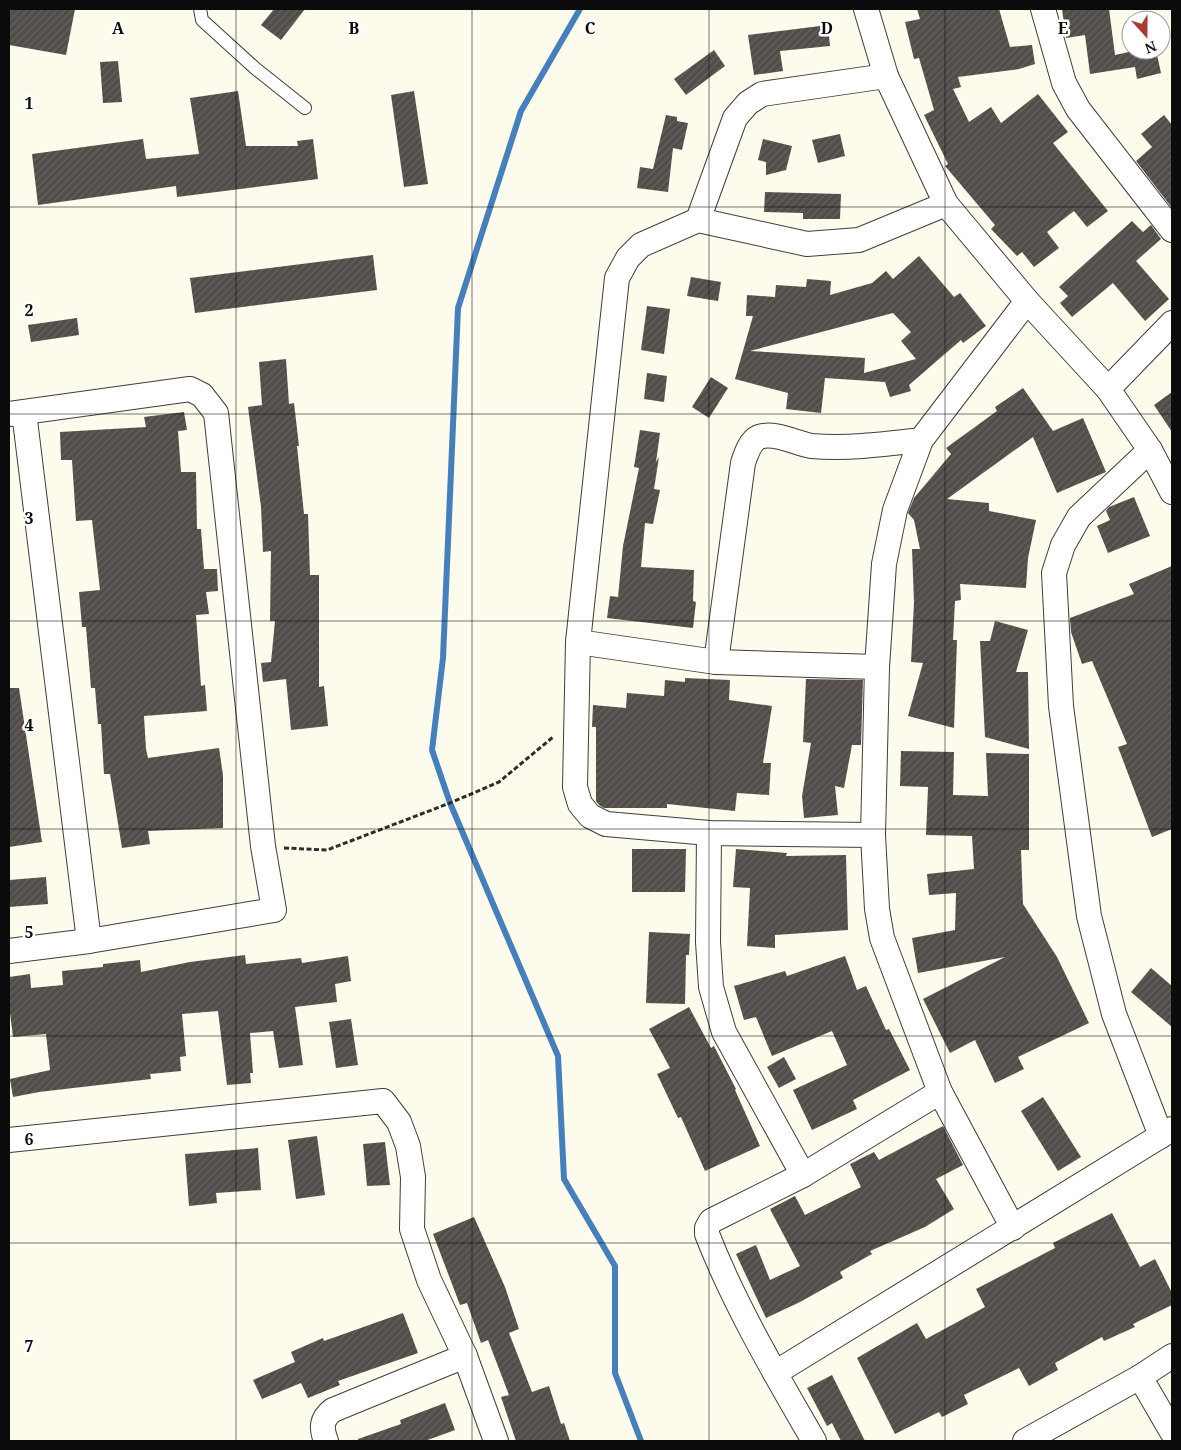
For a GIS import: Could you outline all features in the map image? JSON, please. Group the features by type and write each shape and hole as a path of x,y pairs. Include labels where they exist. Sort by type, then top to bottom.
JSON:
{"street":[{"path":"866,9 886,76 946,204 1027,301 1108,389 1150,450 1172,492"},
{"path":"1043,9 1064,83 1078,109 1172,230"},
{"path":"698,220 735,118 748,102 762,94 886,76"},
{"path":"873,835 709,834 606,824 590,816 580,804 575,787 578,642 617,278 628,258 641,245 698,220 807,244 859,240 946,204"},
{"path":"1012,1228 940,1092 882,938 877,909 873,835 877,667 884,564 895,510 921,440 1027,301"},
{"path":"1108,389 1172,324"},
{"path":"9,951 88,941 274,910 263,846 218,423 214,408 202,395 190,389 16,413 88,941"},
{"path":"716,662 743,463 753,442 768,435 812,446 872,445 921,440"},
{"path":"775,1373 1166,1132 1114,1014 1089,916 1061,706 1054,573 1063,545 1079,517 1150,450"},
{"path":"578,642 716,662 877,667"},
{"path":"709,834 708,942 711,987 724,1032 803,1175"},
{"path":"814,1441 775,1373 725,1274 707,1234 707,1228 712,1221 803,1175 940,1092"},
{"path":"9,1140 383,1101 399,1122 408,1146 413,1176 412,1229 420,1254 429,1280 465,1356 496,1441"},
{"path":"326,1441 322,1432 323,1423 327,1414 333,1410 465,1356"},
{"path":"1025,1441 1140,1377 1172,1356"},
{"path":"1140,1377 1172,1432"}],"lane":[{"path":"200,9 202,20 256,70 305,108"}],"path":[{"path":"263,846 327,850 450,803 499,782 577,717"}],"building":[{"path":"9,9 75,9 66,55 9,45"},
{"path":"274,9 305,9 281,40 261,25"},
{"path":"917,9 999,9 1010,47 1032,45 1035,64 1019,69 958,77 961,87 953,89 969,122 991,107 1001,123 1038,94 1068,132 1053,143 1108,211 1087,227 1074,211 1047,232 1059,248 1034,267 1022,252 1017,256 991,229 995,225 945,166 948,164 924,115 934,110 919,58 914,59 905,22 920,19"},
{"path":"1062,9 1109,9 1115,55 1121,54 1121,60 1158,60 1161,73 1137,79 1135,67 1090,74 1085,35 1066,38"},
{"path":"828,25 830,46 780,51 783,71 754,75 748,35"},
{"path":"714,50 725,66 686,95 674,79"},
{"path":"118,61 122,102 103,103 100,62"},
{"path":"238,91 246,146 298,146 297,141 313,139 318,179 177,197 176,186 38,205 32,154 143,139 146,159 199,154 190,98"},
{"path":"414,91 428,184 404,187 391,95"},
{"path":"666,115 677,117 677,121 688,123 682,150 673,148 668,192 637,188 640,167 653,169"},
{"path":"1164,115 1172,125 1172,208 1136,161 1152,147 1141,134"},
{"path":"840,134 845,156 818,163 812,140"},
{"path":"763,139 792,146 786,170 766,175 766,162 758,160"},
{"path":"765,192 841,194 840,219 803,219 803,213 764,212"},
{"path":"1132,221 1143,232 1151,225 1161,239 1136,261 1169,299 1145,321 1113,283 1072,317 1060,303 1068,296 1059,287"},
{"path":"373,255 377,290 195,313 190,278"},
{"path":"919,256 954,297 960,293 986,326 963,343 961,340 909,385 911,391 890,397 885,382 825,378 821,413 786,409 788,393 735,379 753,316 746,316 747,295 775,297 776,285 806,287 807,279 831,281 830,295 872,283 886,271 893,279","holes":["893,313 911,332 901,341 916,359 864,373 865,358 750,351"]},
{"path":"691,277 721,282 718,301 687,296"},
{"path":"647,306 670,309 664,354 641,350"},
{"path":"77,318 79,335 31,342 28,325"},
{"path":"286,359 289,404 294,403 299,446 297,446 304,514 308,514 310,575 319,575 319,687 324,686 328,726 291,730 286,679 263,682 261,663 271,662 275,621 270,621 271,551 263,552 261,507 248,407 262,405 259,362"},
{"path":"647,373 667,376 664,402 644,399"},
{"path":"711,377 728,388 709,418 692,407"},
{"path":"1023,388 1053,431 1083,418 1106,472 1057,493 1033,437 947,499 989,503 989,511 1036,520 1028,558 1026,588 960,584 961,600 955,601 953,640 957,640 954,728 908,716 923,663 911,662 914,602 912,549 920,549 914,520 908,513 914,498 951,454 946,448 997,411 995,407"},
{"path":"1172,392 1172,432 1154,405"},
{"path":"184,412 187,430 178,431 181,472 196,472 197,529 201,529 204,569 217,569 218,591 206,592 209,614 196,615 201,686 205,685 207,711 144,716 146,749 148,758 219,748 223,775 223,828 148,831 150,844 122,848 110,774 104,774 101,724 98,724 95,688 91,688 86,627 82,627 79,592 100,590 92,520 76,521 72,460 61,460 60,432 146,427 144,417"},
{"path":"640,430 660,433 656,462 659,457 654,489 660,490 653,524 645,523 641,567 694,570 693,601 696,602 693,628 607,618 610,596 618,597 623,546 639,468 634,467"},
{"path":"1134,497 1150,536 1108,553 1097,526 1110,520 1106,511 1109,507"},
{"path":"1172,566 1172,829 1152,837 1118,747 1127,744 1092,661 1082,664 1071,632 1070,618 1134,594 1129,584"},
{"path":"995,621 1028,630 1016,672 1028,672 1029,749 985,737 980,641 990,641"},
{"path":"685,678 730,680 729,700 772,706 763,763 771,763 769,795 737,793 735,811 667,804 667,808 604,808 599,805 596,801 596,727 592,727 593,705 626,708 627,693 664,696 665,680 685,682"},
{"path":"806,679 863,680 861,745 852,745 844,788 835,786 838,815 804,818 802,796 811,743 803,742"},
{"path":"9,688 19,688 42,842 9,847"},
{"path":"901,751 954,752 953,795 988,796 986,753 1029,754 1029,850 1021,850 1023,904 1057,957 1089,1023 1018,1057 1024,1069 995,1083 975,1040 950,1053 923,999 1005,957 918,973 912,938 955,930 956,893 929,895 927,874 974,869 972,836 926,835 928,787 900,786"},
{"path":"632,849 686,849 685,892 632,892"},
{"path":"736,849 787,853 786,856 846,855 848,930 775,935 775,948 747,946 750,888 733,887"},
{"path":"46,877 48,904 9,907 9,880"},
{"path":"649,932 690,934 689,955 686,955 685,1004 646,1003"},
{"path":"245,955 246,964 301,958 302,963 348,956 351,981 335,984 337,1002 295,1007 303,1065 279,1068 273,1031 250,1033 253,1073 250,1073 251,1083 227,1085 218,1011 182,1014 186,1056 180,1057 181,1071 150,1074 151,1079 39,1092 13,1097 10,1079 50,1070 46,1034 13,1037 9,1005 9,977 30,974 31,988 63,985 62,971 103,967 103,964 140,960 141,972 190,962"},
{"path":"845,956 857,990 866,986 886,1030 889,1029 910,1070 853,1100 857,1109 812,1130 793,1090 847,1065 832,1031 772,1056 756,1017 744,1020 734,986 785,971 787,976"},
{"path":"1151,968 1172,986 1172,1027 1131,992"},
{"path":"689,1007 711,1048 714,1046 736,1089 760,1146 705,1171 681,1117 678,1118 657,1074 670,1068 649,1029"},
{"path":"351,1019 358,1065 336,1068 329,1022"},
{"path":"784,1057 796,1079 779,1088 767,1067"},
{"path":"1043,1097 1081,1157 1058,1171 1021,1111"},
{"path":"943,1126 963,1165 936,1179 954,1209 925,1227 870,1251 872,1254 840,1272 843,1278 766,1318 736,1254 756,1245 770,1280 800,1266 770,1209 795,1196 805,1215 861,1187 850,1164 874,1152 879,1160"},
{"path":"317,1136 325,1195 296,1199 288,1140"},
{"path":"385,1142 390,1185 367,1186 363,1144"},
{"path":"258,1148 261,1190 216,1193 217,1203 189,1206 185,1154"},
{"path":"1112,1213 1140,1267 1155,1259 1172,1293 1172,1305 1133,1324 1135,1327 1104,1341 1102,1337 1055,1363 1058,1370 1029,1386 1019,1368 964,1395 968,1404 942,1417 939,1412 895,1434 857,1358 917,1323 926,1339 985,1307 976,1289 1055,1248 1053,1243"},
{"path":"474,1217 505,1287 519,1329 509,1333 532,1392 549,1386 561,1424 564,1423 570,1441 516,1441 501,1397 509,1395 488,1340 481,1343 467,1303 460,1305 433,1234"},
{"path":"403,1313 418,1353 338,1381 340,1385 308,1398 301,1383 262,1399 253,1380 295,1362 291,1352 323,1338 324,1341"},
{"path":"832,1375 865,1441 841,1441 832,1423 827,1426 807,1388"},
{"path":"445,1403 455,1430 425,1441 358,1441 358,1439 401,1424 400,1420"}],"waterway":[{"path":"580,9 521,111 458,308 443,658 432,750 450,803 558,1056 564,1179 615,1266 615,1373 641,1441"}]}
